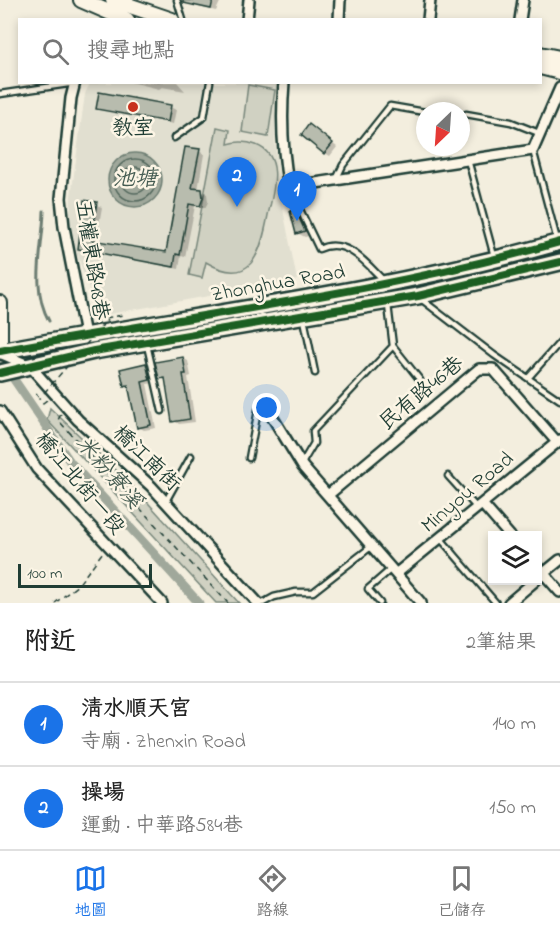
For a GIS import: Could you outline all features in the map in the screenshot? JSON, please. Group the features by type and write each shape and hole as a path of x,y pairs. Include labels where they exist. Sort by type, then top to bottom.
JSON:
{"main road":[{"name":"Zhonghua Road","path":"0,347 392,285 559,243"},
{"name":"Zhonghua Road","path":"0,373 94,351 387,301 560,262"}],"street":[{"path":"81,0 162,18"},
{"path":"247,18 249,0"},
{"path":"339,18 340,0"},
{"path":"428,18 430,0"},
{"path":"520,18 523,0"},
{"path":"110,8 124,18"},
{"path":"542,54 560,58"},
{"path":"542,68 560,72"},
{"name":"五權東路48巷","path":"75,84 61,198 64,227 85,335"},
{"path":"284,84 281,120 283,153 290,187 533,150 560,88"},
{"path":"0,303 0,347"},
{"name":"橋江南街","path":"0,347 30,366 66,406 166,502 258,603"},
{"name":"民有路46巷","path":"328,495 478,369 487,367 493,369 559,441"},
{"path":"265,405 301,465 421,603"},
{"name":"橋江北街一段","path":"0,411 37,469 162,603"},
{"name":"Minyou Road","path":"395,571 441,539 559,441"},
{"path":"480,507 505,531"},
{"path":"542,572 560,560"},
{"path":"542,578 560,592"},
{"path":"509,603 528,585"}],"lane":[{"path":"177,0 182,18"},
{"path":"0,94 68,84"},
{"path":"174,138 204,117 210,84"},
{"path":"336,180 343,165 390,106 416,110"},
{"path":"470,115 511,122 539,133"},
{"path":"533,150 559,243"},
{"path":"468,160 495,260"},
{"path":"290,187 319,249 337,246 364,258 392,285 387,301 393,346 420,380"},
{"name":"民有路46巷","path":"413,294 494,355 530,377 560,400"},
{"path":"303,316 315,373"},
{"path":"147,342 162,411"},
{"path":"530,377 560,342"},
{"path":"301,465 314,443 313,431 393,346"},
{"path":"249,458 258,410 265,405"},
{"path":"166,502 191,456"},
{"path":"448,476 480,507"},
{"path":"441,539 496,603"},
{"path":"263,603 285,594 314,592 372,546"},
{"path":"380,603 368,589 395,571"}],"path":[{"path":"90,311 93,320 123,315"},
{"path":"36,394 43,403 48,400 45,393 108,319"},
{"path":"66,406 58,420 228,603"},
{"path":"55,603 78,585 90,566 108,547"}],"shaded area":[{"path":"90,84 278,84 275,142 281,199 297,280 98,316 76,251 70,219 85,94"},
{"path":"248,85 275,90 268,137 242,132"},
{"path":"217,127 230,130 228,144 245,142 265,150 271,157 275,176 262,242 251,263 244,269 234,271 221,269 206,262 202,278 189,275"},
{"path":"50,408 130,483 239,603 216,603 47,420"}],"water":[{"name":"池塘","path":"135,153 145,155 154,161 160,170 162,180 160,190 154,199 145,205 135,207 125,205 116,199 110,190 108,180 110,170 116,161 125,155"}],"building":[{"path":"183,0 213,0 211,9 183,3"},
{"name":"教室","path":"99,92 171,105 168,122 96,109"},
{"path":"309,124 333,143 324,154 301,135"},
{"path":"185,147 200,149 192,188 202,189 203,198 200,206 189,204 180,255 176,254 174,267 78,249 84,200 97,202 91,240 166,252"},
{"path":"295,209 305,231 296,234 290,211"},
{"path":"183,357 186,374 183,374 190,419 172,422 165,378 159,379 155,362"},
{"path":"146,363 150,380 142,382 151,425 137,428 128,385 124,386 120,369"}],"waterway":[{"path":"44,211 39,281 43,308 49,321"},
{"name":"米粉寮溪","path":"0,359 71,463 199,603"}],"cycle path":[{"path":"0,351 351,290 491,260 560,242"},
{"path":"0,373 94,351 418,296 560,262"}],"place":[{"name":"教室","path":"133,107"},
{"name":"操場","path":"237,207"},
{"name":"清水順天宮","path":"297,221"}]}
